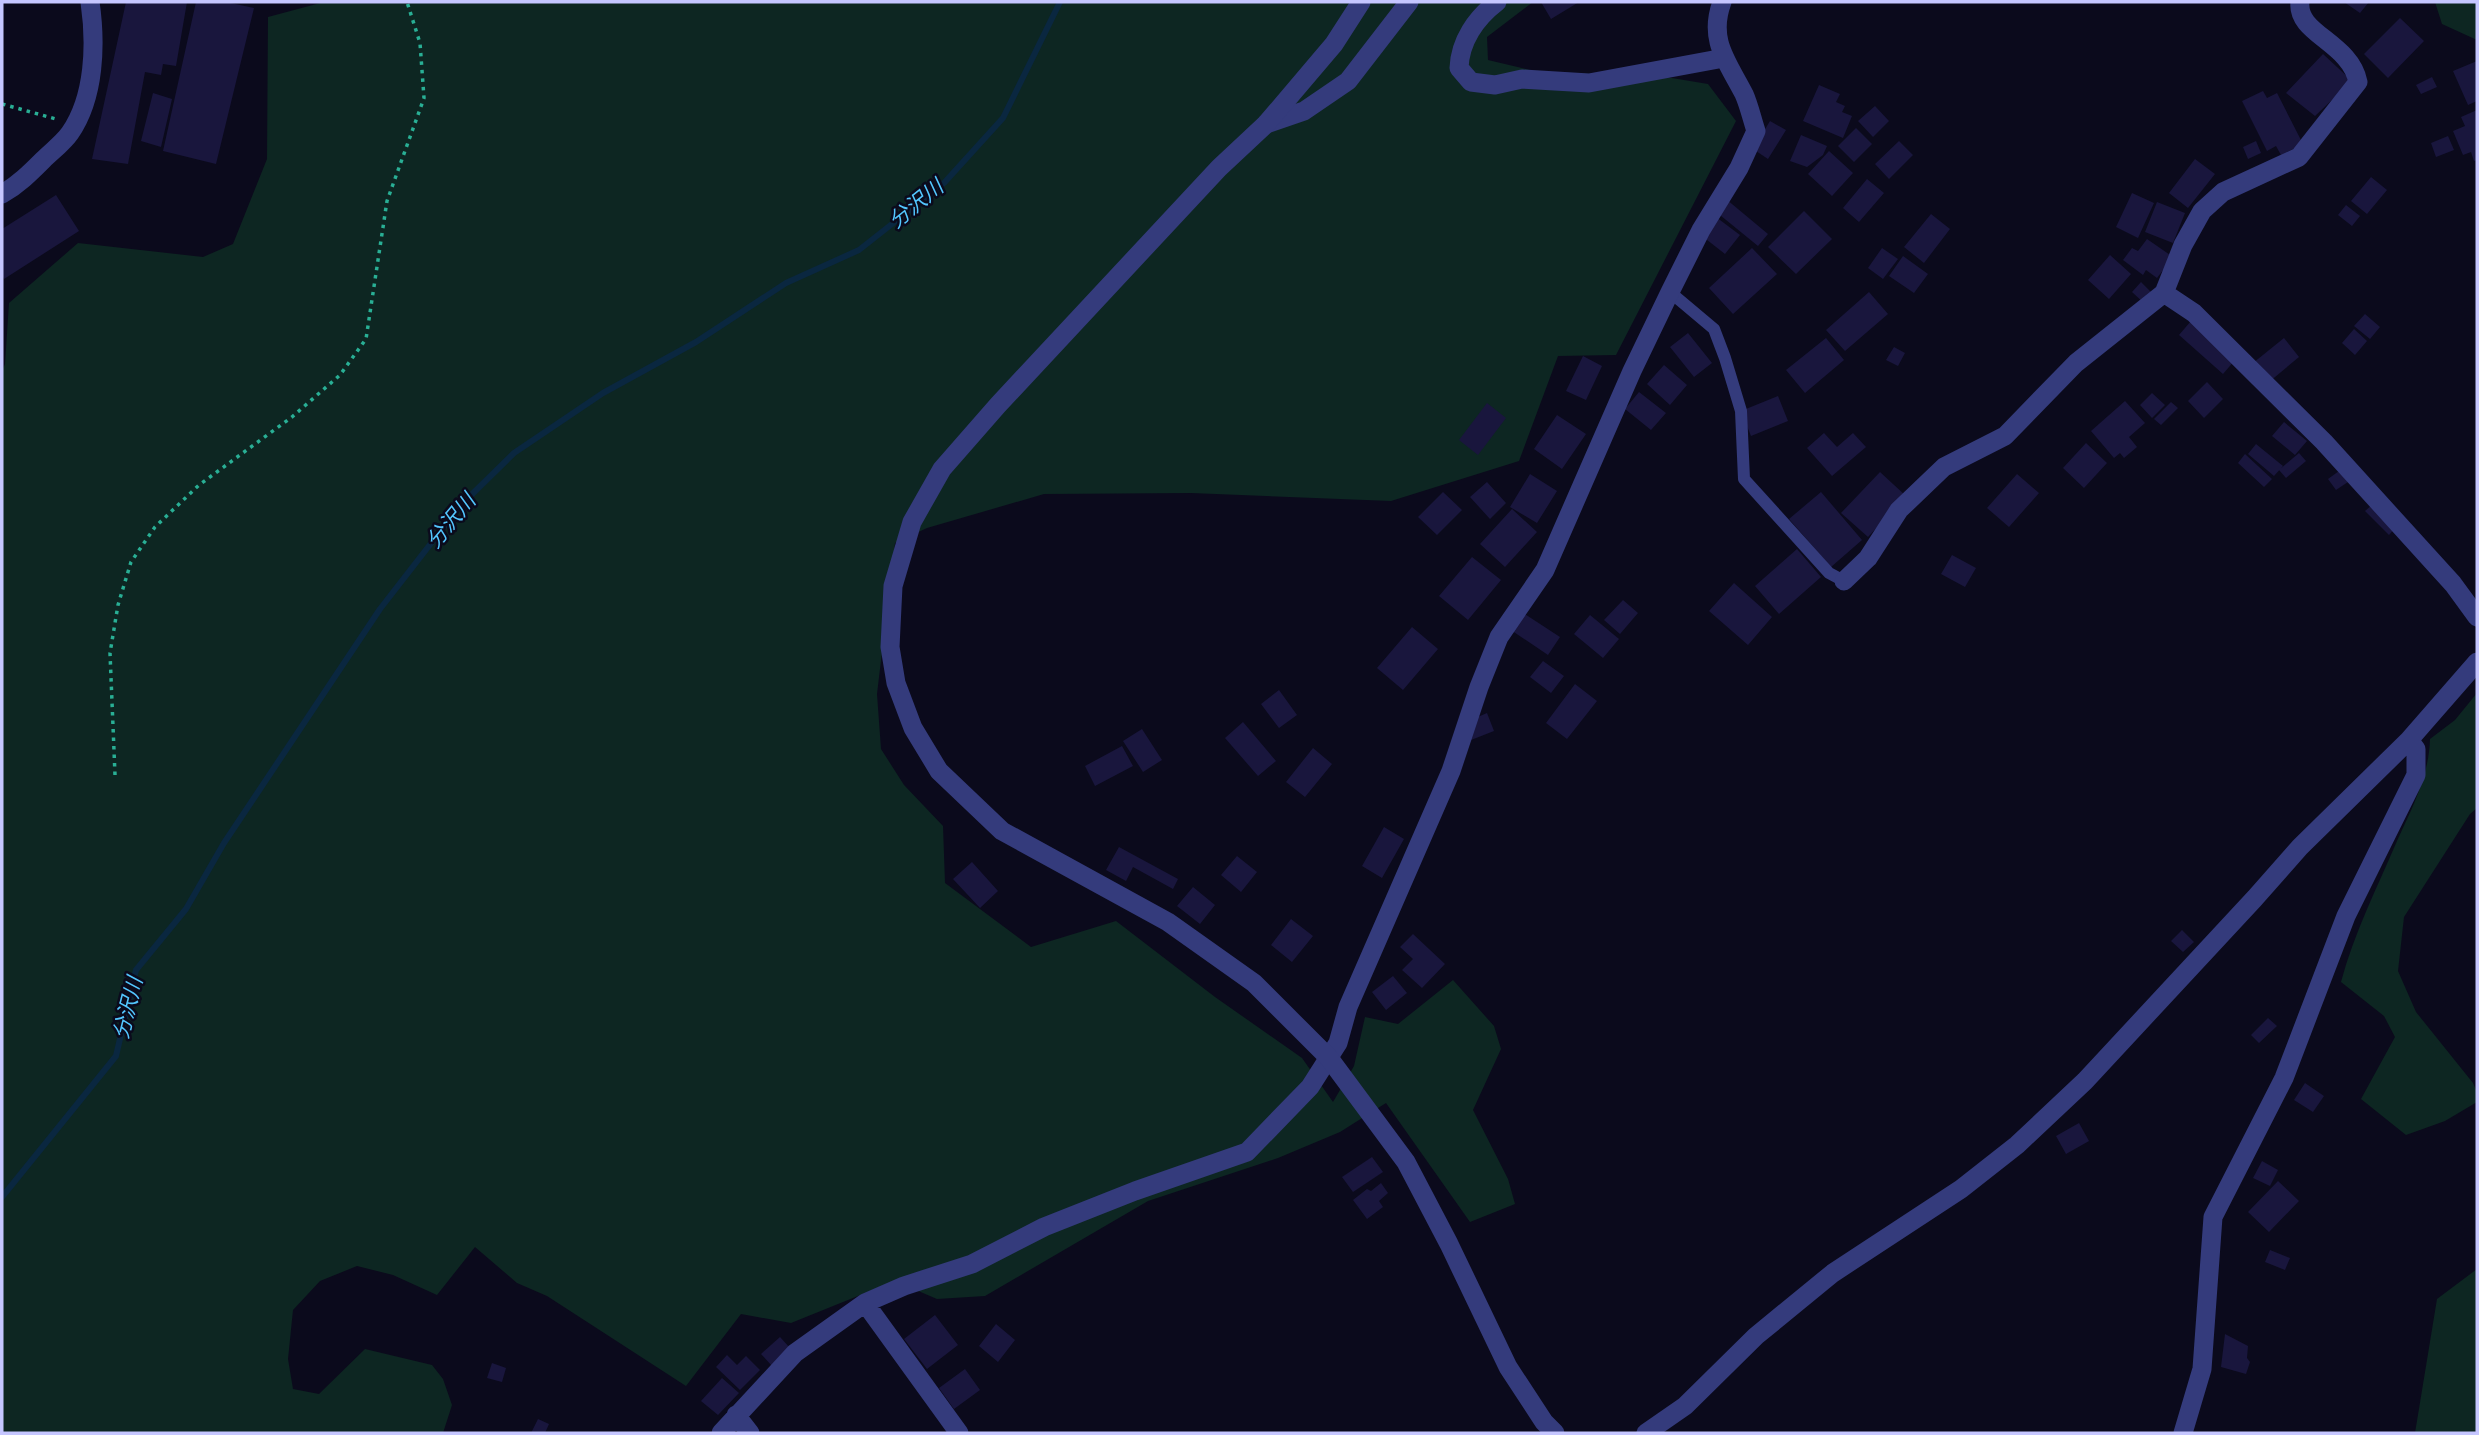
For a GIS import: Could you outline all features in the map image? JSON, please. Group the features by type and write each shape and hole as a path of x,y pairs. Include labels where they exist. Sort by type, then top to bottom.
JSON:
{"street":[{"path":"2,194 16,186 75,125 89,84 93,25 90,2"},
{"path":"1361,2 1334,44 1266,124 1210,177 1007,395 942,469 912,522 893,586 890,647 897,683 914,728 939,771 1002,831 1167,922 1254,983 1329,1058 1406,1162 1508,1367 1544,1422 1555,1433"},
{"path":"1266,124 1304,111 1348,81 1409,2"},
{"path":"1497,2 1467,35 1459,53 1458,68 1471,82 1495,85 1522,79 1589,83 1724,58"},
{"path":"721,1433 795,1353 865,1303 904,1286 972,1264 1044,1227 1135,1191 1247,1152 1310,1087 1338,1043 1348,1007 1451,771 1499,636 1545,570 1632,371 1701,230 1739,168 1756,131 1745,96 1724,58 1717,38 1722,2"},
{"path":"1844,581 1868,558 1899,510 1944,467 2005,436 2076,363 2164,293 2183,245 2202,211 2223,192 2299,157 2358,82 2355,69 2335,45 2306,24 2298,11 2300,2"},
{"path":"2164,293 2193,313 2325,442 2454,584 2477,617"},
{"path":"1646,1433 1685,1406 1756,1336 1833,1273 1961,1189 2017,1145 2085,1081 2300,847 2409,740 2477,662"},
{"path":"2183,1433 2202,1369 2213,1217 2284,1077 2346,916 2416,775 2416,750 2409,740"},
{"path":"865,1303 959,1433"},
{"path":"736,1415 750,1433"}],"lane":[{"path":"1670,292 1714,329 1741,411 1744,480 1829,573 1844,581"}],"path":[{"path":"115,775 110,653 118,605 131,562 155,527 200,485 292,417 340,375 366,338 387,201 424,98 420,43 407,2"},
{"path":"2,104 75,125"}],"green space":[{"path":"324,2 1533,2 1487,37 1488,60 1534,71 1672,78 1708,84 1736,121 1616,355 1558,356 1519,461 1391,501 1191,493 1044,494 927,528 895,543 877,694 881,749 904,785 943,826 945,883 1031,947 1116,921 1215,997 1302,1058 1333,1102 1354,1066 1365,1017 1398,1024 1453,980 1494,1026 1501,1049 1473,1110 1508,1179 1515,1204 1470,1222 1386,1103 1340,1132 1278,1158 1148,1201 985,1296 937,1299 895,1281 791,1323 741,1314 686,1386 547,1296 517,1283 475,1247 437,1295 393,1275 357,1266 320,1281 293,1310 288,1359 293,1389 319,1394 365,1349 432,1365 443,1379 452,1405 443,1433 2,1433 2,371 5,364 9,303 78,243 203,257 233,244 267,159 268,17"},
{"path":"2435,2 2477,2 2477,40 2442,24"},
{"path":"2477,693 2477,808 2470,814 2404,917 2398,971 2416,1012 2473,1083 2477,1102 2445,1121 2406,1135 2361,1099 2395,1037 2384,1016 2341,982 2359,928 2419,792 2427,766 2430,739 2455,720"},
{"path":"2477,1269 2477,1433 2415,1433 2437,1299"}],"building":[{"path":"126,2 187,2 176,66 163,64 161,75 145,72 128,164 92,159"},
{"path":"196,2 226,2 254,8 216,164 163,151"},
{"path":"1541,2 1579,2 1551,19"},
{"path":"2344,2 2369,2 2360,13"},
{"path":"2400,18 2424,41 2388,78 2364,54"},
{"path":"2323,54 2352,81 2315,116 2286,93"},
{"path":"2477,61 2477,101 2468,105 2453,71"},
{"path":"2432,77 2437,87 2421,94 2416,85"},
{"path":"1819,85 1840,94 1836,102 1845,106 1842,112 1852,116 1843,138 1803,121"},
{"path":"2263,91 2267,98 2277,93 2303,144 2281,155 2276,146 2267,151 2242,101"},
{"path":"153,93 172,99 161,147 141,141"},
{"path":"1875,106 1889,121 1873,137 1858,121"},
{"path":"2477,110 2477,160 2474,161 2471,152 2463,155 2453,131 2465,126 2461,117"},
{"path":"1770,121 1786,130 1768,159 1753,149"},
{"path":"1856,128 1872,144 1854,162 1838,146"},
{"path":"1801,135 1827,146 1823,155 1807,167 1790,161"},
{"path":"2448,136 2454,150 2436,157 2431,143"},
{"path":"1899,141 1913,155 1889,179 1875,164"},
{"path":"2256,141 2261,153 2248,159 2243,147"},
{"path":"1829,151 1853,173 1832,196 1808,174"},
{"path":"2195,159 2215,174 2188,208 2169,193"},
{"path":"2371,177 2387,190 2367,214 2351,201"},
{"path":"1867,179 1884,193 1859,222 1843,208"},
{"path":"2132,193 2154,203 2138,238 2116,227"},
{"path":"56,195 79,231 4,279 2,229"},
{"path":"1726,199 1768,234 1758,246 1715,211"},
{"path":"2157,202 2185,213 2173,243 2145,232"},
{"path":"2346,205 2360,216 2352,226 2338,215"},
{"path":"1804,211 1832,239 1796,274 1768,247"},
{"path":"1931,214 1950,229 1924,263 1904,247"},
{"path":"1716,217 1740,235 1725,254 1702,236"},
{"path":"2147,239 2173,257 2157,278 2146,270 2143,275 2123,260 2132,248 2138,251"},
{"path":"1752,248 1777,274 1733,314 1709,288"},
{"path":"1882,248 1898,259 1883,279 1868,268"},
{"path":"2110,255 2131,274 2109,299 2088,280"},
{"path":"1903,256 1928,274 1914,293 1889,276"},
{"path":"2141,282 2155,296 2146,305 2132,292"},
{"path":"1869,292 1888,314 1845,351 1826,330"},
{"path":"2365,314 2380,327 2370,339 2354,326"},
{"path":"2191,321 2235,360 2223,374 2179,335"},
{"path":"2354,329 2367,341 2355,355 2342,343"},
{"path":"1688,333 1712,363 1694,377 1670,347"},
{"path":"1826,338 1844,360 1805,393 1786,370"},
{"path":"2284,338 2299,357 2269,382 2253,363"},
{"path":"1894,347 1905,353 1898,366 1886,360"},
{"path":"1583,356 1602,366 1586,400 1566,391"},
{"path":"1664,365 1687,385 1670,405 1647,384"},
{"path":"2207,382 2223,399 2204,418 2188,401"},
{"path":"1639,392 1666,413 1651,430 1625,409"},
{"path":"2152,393 2165,405 2152,418 2140,405"},
{"path":"1778,396 1788,421 1751,436 1741,411"},
{"path":"2125,401 2145,423 2129,437 2137,447 2124,458 2120,453 2114,458 2091,431"},
{"path":"2171,402 2178,408 2161,425 2154,419"},
{"path":"1487,403 1506,418 1478,455 1459,440"},
{"path":"1557,415 1586,434 1562,469 1534,449"},
{"path":"2284,422 2307,441 2295,455 2272,436"},
{"path":"1824,433 1837,447 1853,433 1866,447 1832,476 1807,448"},
{"path":"2086,443 2107,463 2084,488 2063,468"},
{"path":"2256,444 2283,466 2274,476 2248,454"},
{"path":"2299,453 2306,461 2286,478 2279,470"},
{"path":"2245,454 2272,479 2264,487 2238,463"},
{"path":"2339,471 2348,482 2336,490 2328,479"},
{"path":"1880,472 1906,496 1868,537 1841,513"},
{"path":"1530,474 1557,491 1537,523 1510,507"},
{"path":"2017,474 2039,493 2009,527 1987,508"},
{"path":"1487,482 1506,503 1490,519 1470,497"},
{"path":"1443,492 1462,510 1437,535 1418,517"},
{"path":"1821,492 1862,540 1831,567 1789,519"},
{"path":"2373,504 2396,527 2389,535 2365,511"},
{"path":"1512,509 1537,532 1505,567 1480,544"},
{"path":"1797,549 1821,577 1779,614 1755,586"},
{"path":"1952,555 1976,568 1965,587 1941,574"},
{"path":"1472,557 1501,580 1468,620 1439,596"},
{"path":"1734,583 1772,617 1748,645 1709,611"},
{"path":"1623,600 1638,613 1620,634 1604,620"},
{"path":"1514,607 1560,637 1548,655 1502,624"},
{"path":"1590,615 1619,639 1603,658 1574,634"},
{"path":"1412,627 1438,649 1403,690 1377,668"},
{"path":"1543,661 1564,676 1551,693 1530,677"},
{"path":"1575,684 1597,701 1567,739 1546,723"},
{"path":"1279,690 1297,715 1279,728 1261,704"},
{"path":"1487,713 1494,731 1471,740 1464,723"},
{"path":"1243,722 1276,761 1258,776 1225,738"},
{"path":"1142,729 1162,760 1143,772 1123,741"},
{"path":"1122,746 1133,766 1095,786 1085,766"},
{"path":"1313,748 1332,764 1305,797 1286,782"},
{"path":"1384,827 1404,839 1382,878 1362,866"},
{"path":"1119,847 1178,879 1173,889 1133,867 1126,881 1106,870"},
{"path":"1237,856 1257,872 1241,892 1221,875"},
{"path":"972,862 998,891 980,908 953,879"},
{"path":"1193,887 1215,905 1200,924 1177,906"},
{"path":"1291,919 1313,936 1292,962 1271,945"},
{"path":"2182,930 2194,942 2183,952 2171,941"},
{"path":"1413,934 1445,964 1422,988 1402,970 1413,959 1400,947"},
{"path":"1393,976 1407,993 1386,1010 1372,992"},
{"path":"2268,1018 2277,1026 2259,1043 2251,1035"},
{"path":"2305,1083 2324,1096 2313,1112 2294,1100"},
{"path":"2079,1123 2089,1141 2066,1154 2056,1136"},
{"path":"1372,1157 1383,1172 1353,1192 1342,1177"},
{"path":"2262,1161 2278,1170 2270,1186 2253,1178"},
{"path":"2278,1181 2299,1201 2269,1232 2248,1212"},
{"path":"1381,1183 1388,1193 1379,1201 1383,1207 1367,1219 1353,1200 1367,1189 1371,1191"},
{"path":"2270,1250 2290,1258 2285,1270 2265,1262"},
{"path":"935,1315 958,1345 927,1369 904,1339"},
{"path":"996,1324 1015,1340 998,1362 979,1346"},
{"path":"2225,1334 2248,1346 2247,1358 2250,1362 2246,1374 2221,1367"},
{"path":"780,1337 790,1348 772,1366 761,1354"},
{"path":"727,1355 737,1365 746,1356 760,1370 740,1390 716,1367"},
{"path":"492,1363 506,1368 502,1382 487,1378"},
{"path":"965,1369 980,1390 954,1409 939,1388"},
{"path":"722,1378 739,1393 718,1415 701,1401"},
{"path":"538,1419 549,1424 545,1433 531,1433"}],"waterway":[{"name":"分沢川","path":"2,1197 116,1056 136,970 186,909 224,843 380,609 460,506 514,453 603,393 696,342 786,283 859,250 944,183 1003,118 1060,2"}]}
